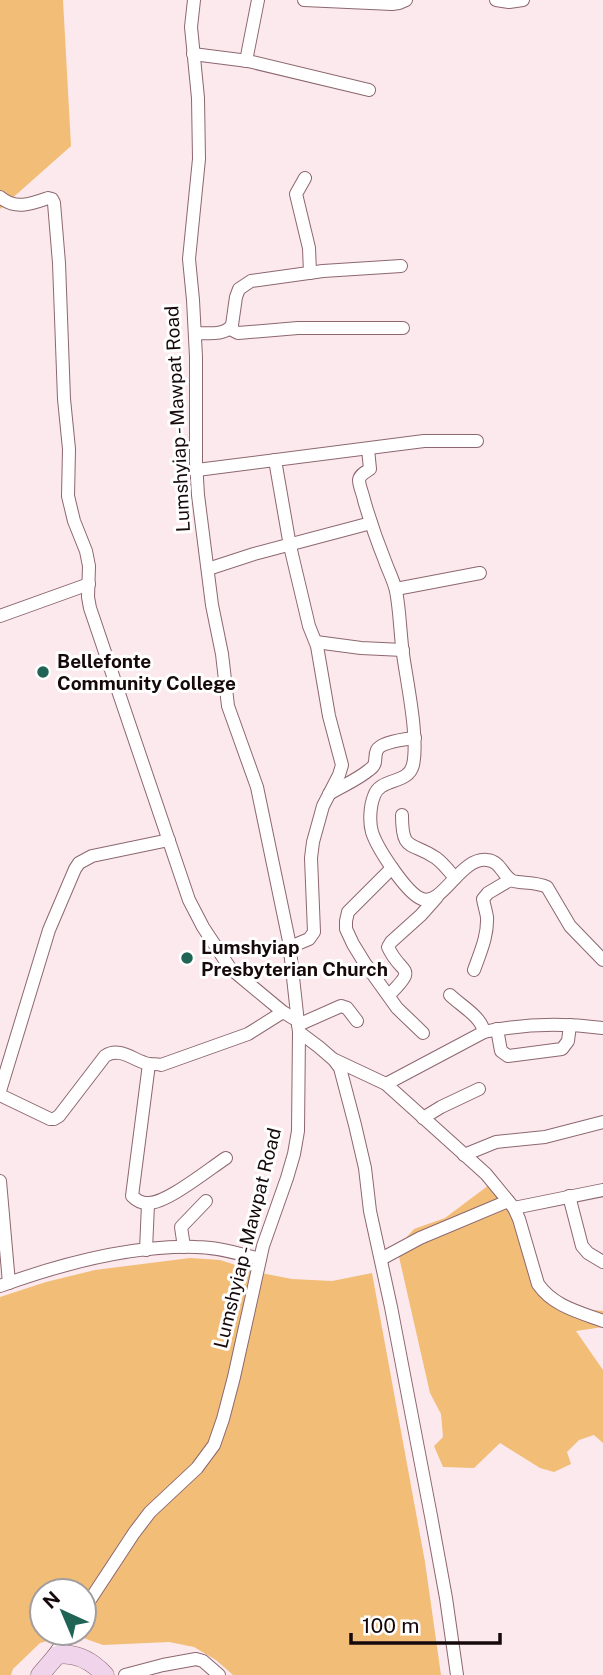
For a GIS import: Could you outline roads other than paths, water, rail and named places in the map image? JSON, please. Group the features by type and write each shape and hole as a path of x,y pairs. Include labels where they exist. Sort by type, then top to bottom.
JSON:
{"street":[{"name":"Lumshyiap - Mawpat Road","path":"98,1588 150,1512 197,1468 214,1445 234,1377 260,1259 294,1154 299,1107 298,1026 290,947 257,787 228,706 201,518 197,470 195,333 189,259 199,159 198,98 191,17 194,0"},
{"path":"246,61 258,0"},
{"path":"304,0 392,4 406,0"},
{"path":"495,0 523,0"},
{"path":"193,54 246,61 369,90"},
{"path":"305,178 296,199 309,248 310,273"},
{"path":"0,197 16,205 48,198 54,203 69,449 68,496 86,551 89,566 88,597 94,620 189,900 230,968 283,1012 340,1068 355,1125 431,1516 457,1675"},
{"path":"195,333 222,333 230,329 239,289 251,281 401,265"},
{"path":"230,329 239,333 298,328 403,328"},
{"path":"197,470 424,441 477,440"},
{"path":"368,449 370,469 362,474 359,482 396,589 415,738 410,773 379,786 373,798 370,819 376,842 392,868 414,894 429,900 436,897"},
{"path":"275,460 290,546 309,626 321,661 329,716 342,765 316,828 311,858 314,932 309,939 290,947"},
{"path":"208,569 371,523"},
{"path":"396,589 480,573"},
{"path":"0,615 89,584"},
{"path":"316,642 403,650"},
{"path":"329,794 370,770 376,761 379,747 415,738"},
{"path":"402,815 402,830 410,846 436,858 455,878"},
{"path":"169,840 92,856 79,863 49,930 0,1093 54,1119 112,1052 149,1064 161,1065 248,1034 283,1012"},
{"path":"389,995 405,979 406,974 388,947 391,942 421,915 455,878 476,862 490,860 500,867 510,880 540,883 547,887 570,926 603,960"},
{"path":"392,868 348,912 346,929 364,962 397,1007 423,1033"},
{"path":"474,970 483,947 487,925 484,899 488,892 510,880"},
{"path":"450,995 481,1022 484,1032"},
{"path":"298,1026 341,1006 347,1008 357,1021"},
{"path":"498,1029 501,1051 508,1056 562,1049 568,1041 570,1025"},
{"path":"386,1084 484,1032 570,1025 603,1028"},
{"path":"334,1060 386,1084 486,1174 511,1205 524,1231 538,1284 543,1292 561,1305 603,1321"},
{"path":"149,1064 132,1196 148,1204 164,1199 226,1158"},
{"path":"423,1118 479,1089"},
{"path":"464,1155 496,1142 545,1137 603,1122"},
{"path":"0,1181 5,1285 94,1258 146,1250 184,1247 219,1249 260,1259"},
{"path":"381,1259 420,1238 511,1205 603,1190"},
{"path":"569,1196 582,1246 603,1262"},
{"path":"184,1247 181,1227 206,1201"},
{"path":"146,1250 148,1204"},
{"path":"45,1668 59,1647"},
{"path":"45,1668 57,1655 66,1654 78,1656 105,1675"},
{"path":"454,1656 467,1675"},
{"path":"125,1675 196,1659 209,1665 219,1675"}],"place":[{"name":"Bellefonte Community College","path":"43,672"},
{"name":"Lumshyiap Presbyterian Church","path":"187,958"}]}
